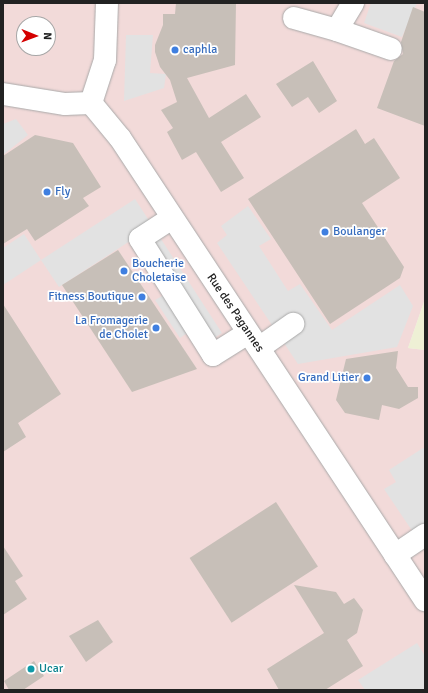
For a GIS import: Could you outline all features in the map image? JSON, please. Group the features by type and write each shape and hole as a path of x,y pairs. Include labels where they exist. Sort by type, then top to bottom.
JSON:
{"street":[{"path":"3,94 65,104 91,103 105,60 107,3"},
{"path":"337,30 353,3"},
{"path":"294,18 337,30 391,49"},
{"name":"Rue des Pagannes","path":"91,103 120,138 425,600"},
{"path":"172,218 140,239 214,355 293,324"},
{"path":"395,555 425,535"}],"shaded area":[{"path":"3,3 425,3 425,299 408,348 425,350 425,690 3,690"},
{"path":"371,3 417,3 402,37 364,23"},
{"path":"126,35 153,35 150,73 166,74 164,88 124,101"},
{"path":"16,119 28,135 3,155 3,124"},
{"path":"135,199 222,333 200,347 190,331 180,338 155,300 164,295 130,241 59,287 41,260"},
{"path":"248,206 271,239 259,246 288,291 300,284 332,330 400,285 413,306 397,347 298,364 217,243 227,235 221,226"},
{"path":"24,234 41,260 3,285 3,248"},
{"path":"423,448 425,450 425,550 384,489 396,482 389,470"},
{"path":"417,643 425,656 425,690 365,690 358,680"}],"green space":[{"path":"425,299 425,350 408,348"}],"building":[{"path":"176,3 236,3 235,65 187,78 209,118 246,94 261,117 221,142 244,178 221,192 196,152 182,160 167,132 173,128 161,110 177,102 170,80 160,67 155,52 155,45 163,25 163,14 175,14"},
{"path":"413,7 425,12 425,126 377,108 394,61 403,54 401,42"},
{"path":"313,61 337,101 319,113 308,97 292,107 276,84"},
{"name":"Boulanger","path":"356,129 365,144 374,138 400,178 362,203 404,267 400,278 330,324 248,199"},
{"name":"Fly","path":"35,135 73,143 101,187 83,198 89,206 35,241 27,229 3,244 3,156"},
{"path":"118,250 197,369 132,392 62,285"},
{"path":"3,304 61,394 18,423 26,437 3,452"},
{"path":"398,351 396,368 408,387 418,387 418,398 399,409 382,405 379,420 345,413 336,400 346,359"},
{"path":"276,502 318,567 232,623 190,558"},
{"path":"3,546 23,576 15,581 27,599 3,615"},
{"path":"294,585 336,592 344,604 354,598 363,610 357,633 347,640 363,666 325,690 279,690 267,669 324,633"},
{"path":"98,620 113,642 86,662 69,636"},
{"name":"Ucar","path":"34,661 44,676 23,690 9,690 4,681"}],"place":[{"name":"caphla","path":"175,50"},
{"name":"Fly","path":"47,192"},
{"name":"Boulanger","path":"325,232"},
{"name":"Boucherie Choletaise","path":"124,271"},
{"name":"Fitness Boutique","path":"142,297"},
{"name":"La Fromagerie de Cholet","path":"156,328"},
{"name":"Grand Litier","path":"367,378"},
{"name":"Ucar","path":"31,669"}]}
